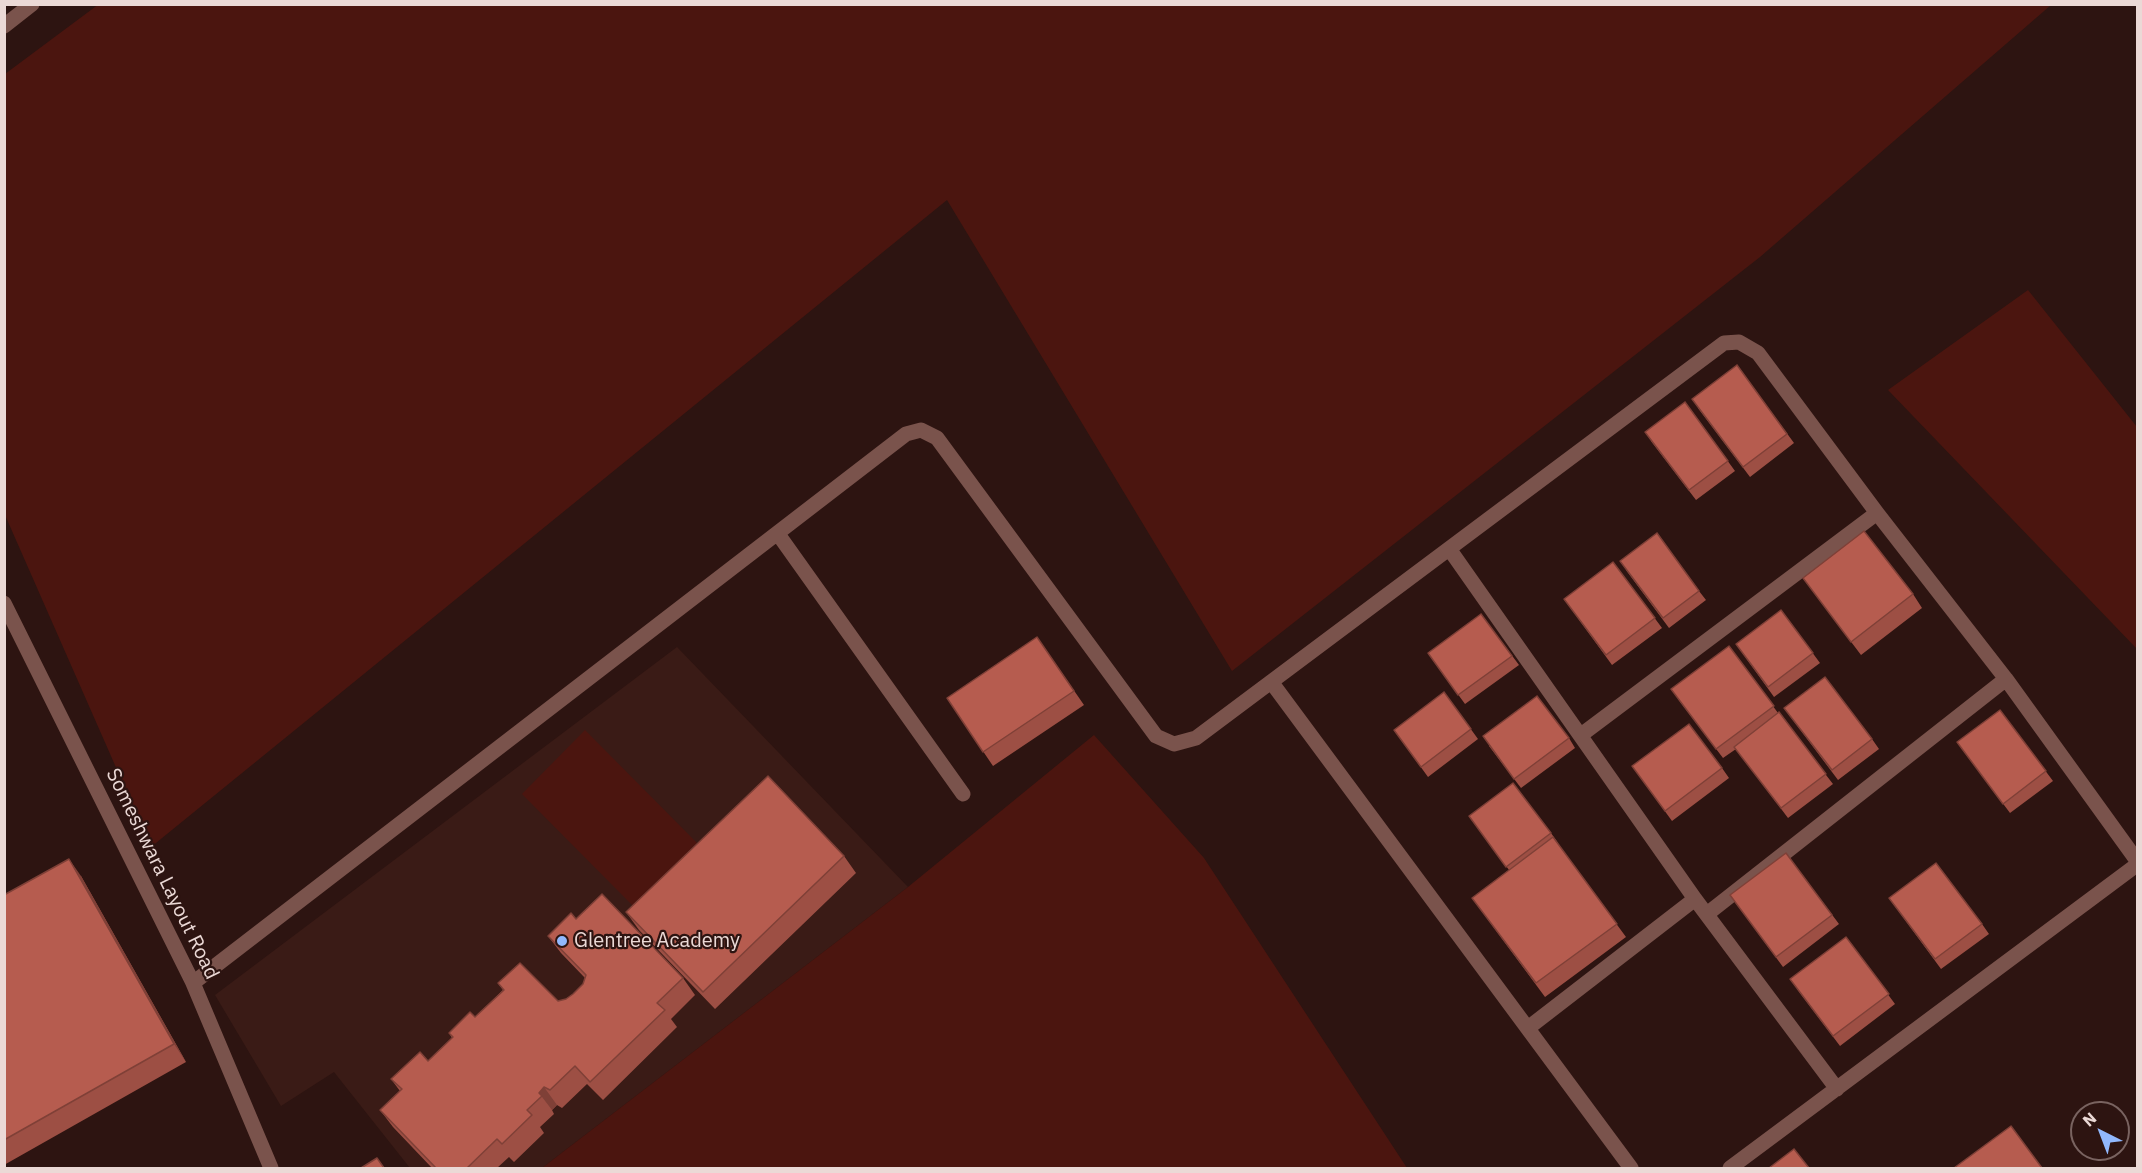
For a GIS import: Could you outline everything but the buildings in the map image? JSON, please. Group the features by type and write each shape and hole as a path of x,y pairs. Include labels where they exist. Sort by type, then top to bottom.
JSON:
{"street":[{"path":"4,26 32,4"},
{"path":"193,983 906,435 921,430 937,438 1156,736 1174,744 1196,738 1272,683 1724,343 1739,342 1758,353 1877,513 2006,679 2138,863 1730,1168"},
{"path":"1581,735 1877,513"},
{"path":"778,534 963,794"},
{"path":"1450,550 1695,899 1837,1089"},
{"name":"Someshwara Layout Road","path":"4,603 193,983 271,1168"},
{"path":"1707,914 2006,679"},
{"path":"1272,683 1631,1168"},
{"path":"1528,1028 1695,899"}],"shaded area":[{"path":"99,4 2051,5 1760,257 1232,671 947,200 151,847 5,515 5,74"},
{"path":"2028,290 2137,427 2137,649 1888,390"},
{"name":"Glentree Academy","path":"677,647 908,887 542,1168 410,1168 334,1072 281,1106 215,995"},
{"path":"585,730 697,843 633,906 522,794"},
{"path":"1094,735 1204,858 1407,1168 542,1168 908,887"}],"place":[{"name":"Glentree Academy","path":"562,941"}]}
